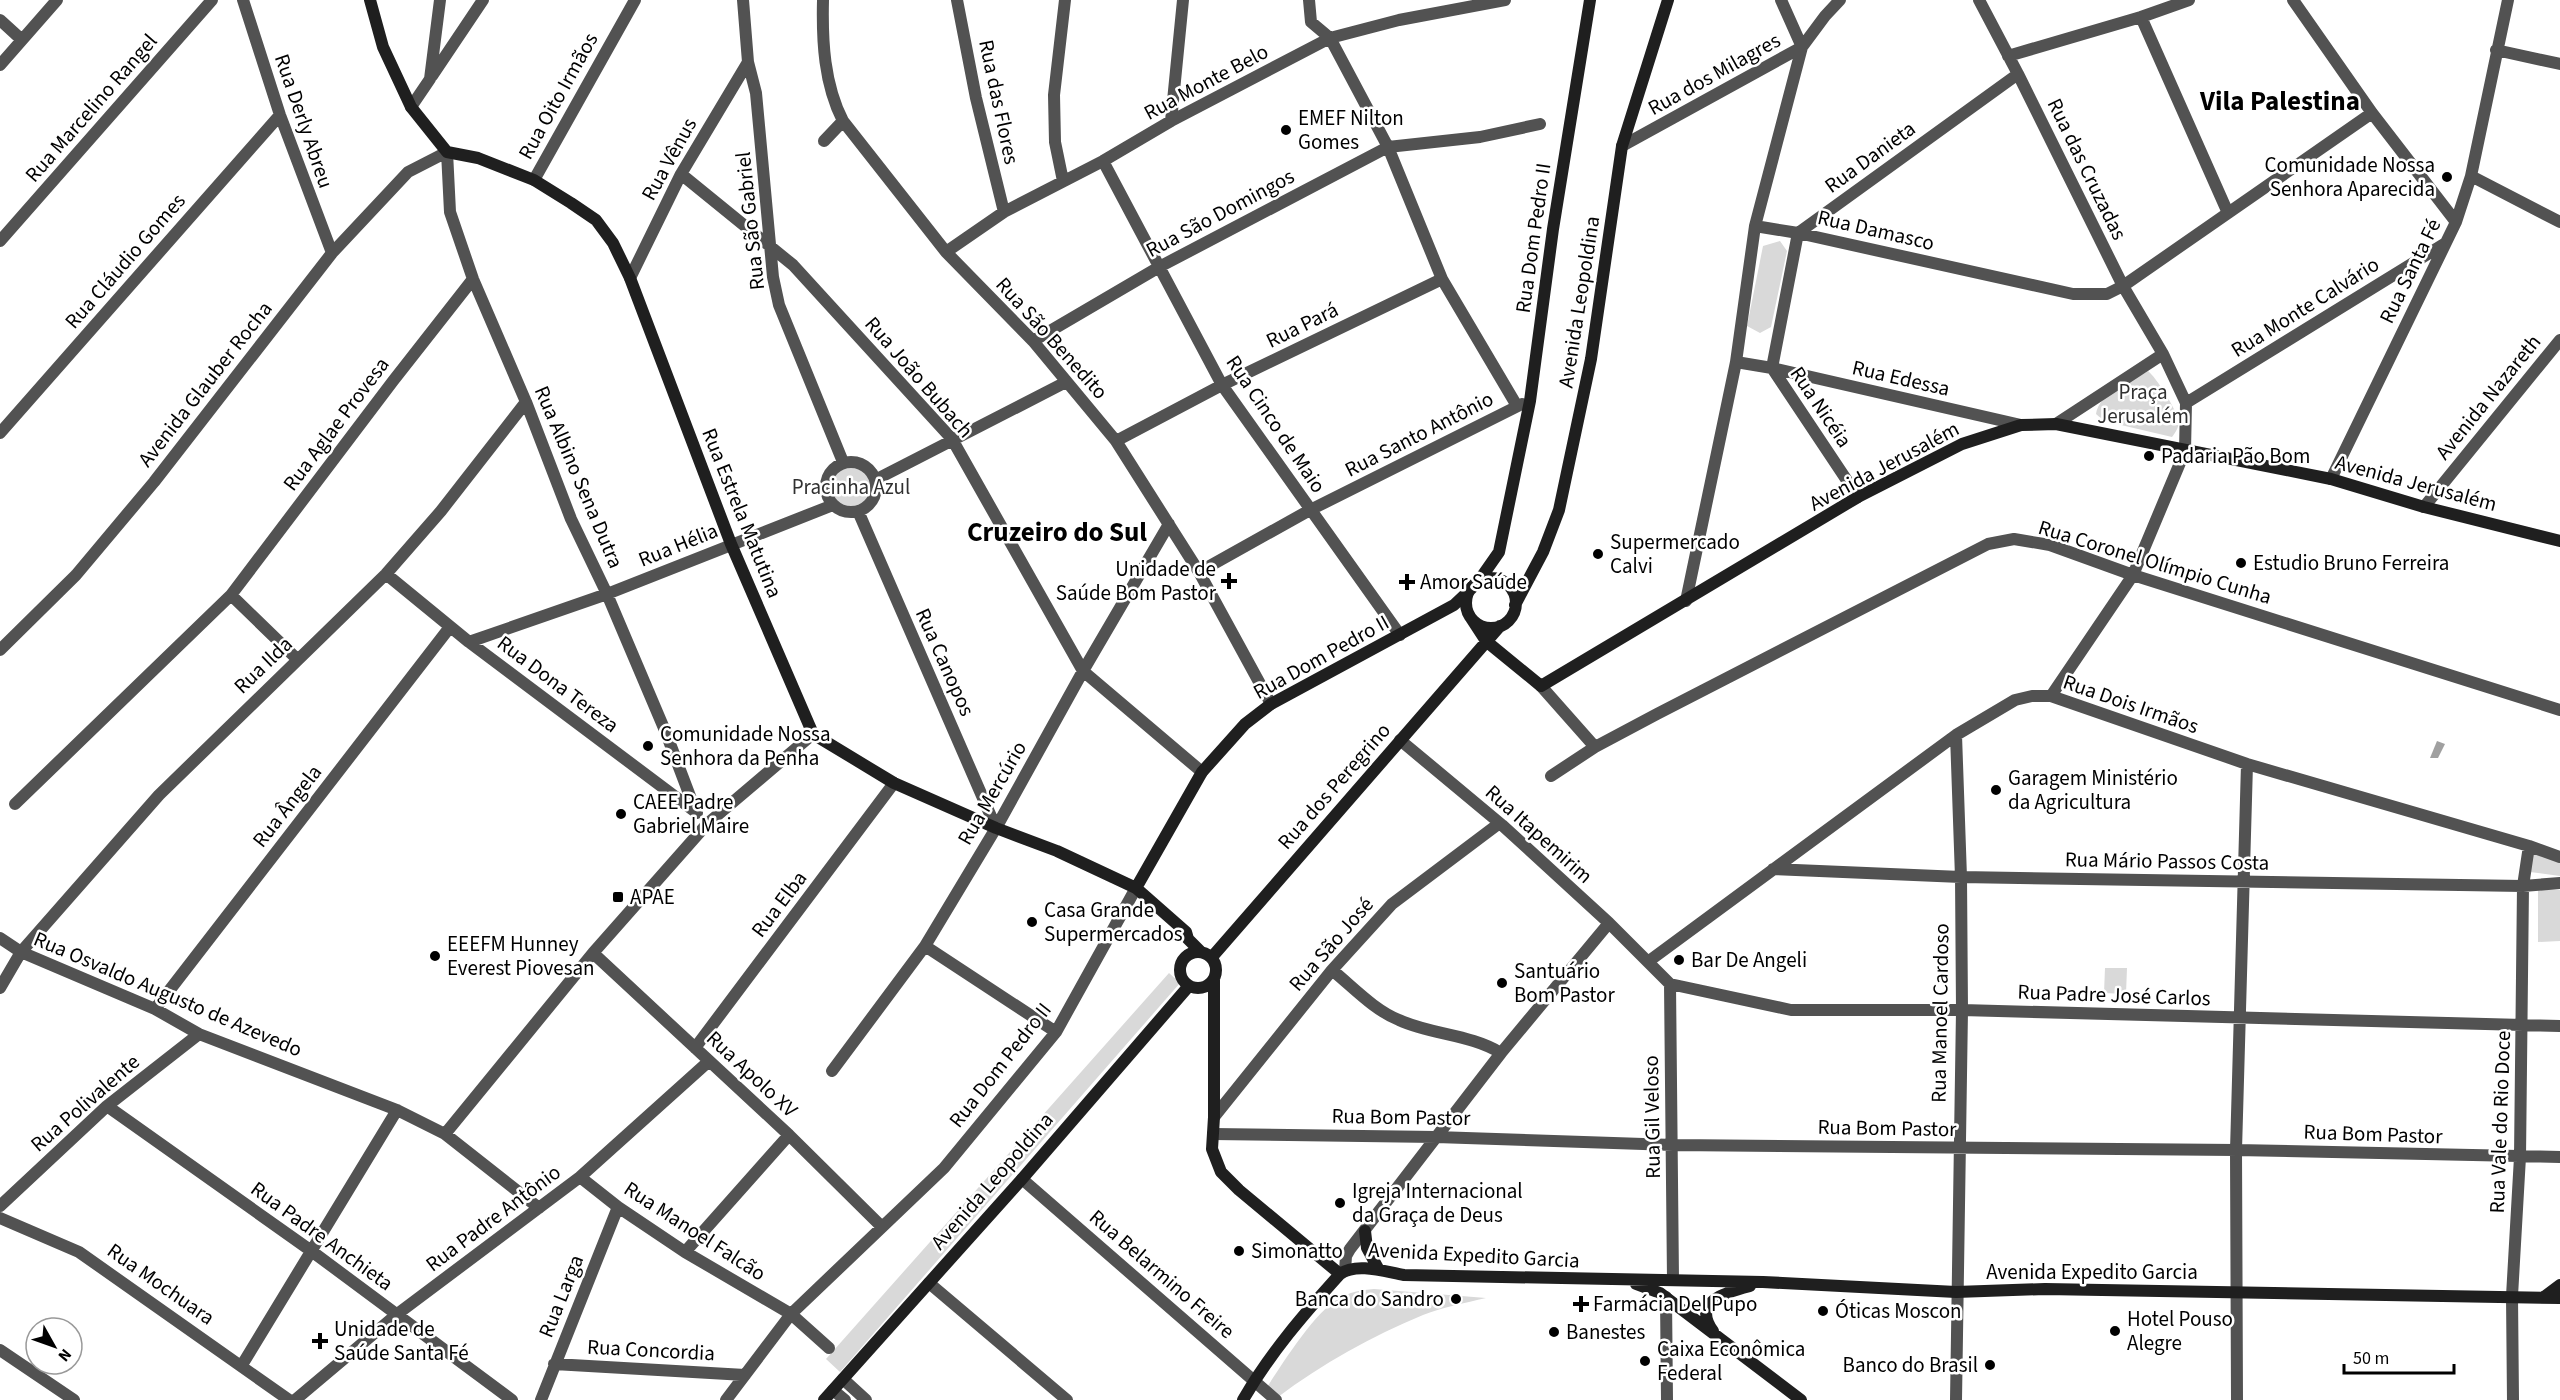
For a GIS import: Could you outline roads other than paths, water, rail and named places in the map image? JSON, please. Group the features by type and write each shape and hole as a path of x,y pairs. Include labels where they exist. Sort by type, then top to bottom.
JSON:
{"street":[{"path":"0,65 57,0"},
{"name":"Rua Marcelino Rangel","path":"0,241 212,0"},
{"name":"Rua Derly Abreu","path":"243,0 280,115 332,253"},
{"path":"370,0 383,46 411,107 447,152"},
{"path":"430,79 440,0"},
{"path":"411,107 483,0"},
{"name":"Rua Oito Irmãos","path":"534,180 635,0"},
{"name":"Rua São Gabriel","path":"743,0 748,62 756,93 769,216 769,244 780,305 843,462"},
{"name":"Rua São Benedito","path":"823,0 826,73 834,104 843,121 946,252 1033,341 1116,441 1198,572 1271,704"},
{"name":"Rua das Flores","path":"957,0 976,98 1004,212"},
{"path":"1064,181 1055,142 1054,95 1065,0"},
{"path":"1171,121 1183,0"},
{"path":"1309,0 1311,22 1330,38 1388,147 1442,279 1517,406"},
{"name":"Rua Monte Belo","path":"946,252 1004,212 1330,38 1463,3 1505,0"},
{"name":"Rua Dom Pedro II","path":"726,1400 791,1314 944,1168 1056,1032 1202,772 1245,724 1271,704 1454,606 1474,586 1499,552 1530,401 1553,229 1590,0"},
{"name":"Avenida Leopoldina","path":"1515,605 1543,552 1559,510 1591,359 1622,146 1668,0"},
{"path":"1686,601 1736,362 1755,226 1802,47 1781,0"},
{"name":"Rua dos Milagres","path":"1622,146 1802,47 1840,0"},
{"name":"Rua das Cruzadas","path":"1979,0 2123,286 2163,354 2186,403 2185,451"},
{"path":"2008,56 2141,17 2189,0"},
{"name":"Rua Santa Fé","path":"2331,478 2456,222 2471,176 2508,0"},
{"path":"2298,2 2372,113 2456,222"},
{"path":"2141,17 2228,213"},
{"path":"0,20 22,40"},
{"path":"2496,50 2560,64"},
{"name":"Rua Vênus","path":"630,278 681,174 748,62"},
{"name":"Rua Danieta","path":"1798,233 2018,74"},
{"name":"Rua Damasco","path":"1755,226 1798,233 2073,294 2107,294 2123,286 2372,113"},
{"name":"Rua Cláudio Gomes","path":"0,433 280,115"},
{"path":"824,141 843,121"},
{"name":"Rua São Domingos","path":"1033,341 1161,266 1388,147 1480,137 1540,124"},
{"name":"Rua Estrela Matutina","path":"447,152 478,158 534,180 596,220 613,243 630,278 731,544 813,734"},
{"name":"Avenida Glauber Rocha","path":"0,650 76,575 154,482 332,253 408,172 447,152"},
{"name":"Rua Albino Sena Dutra","path":"447,152 450,212 473,279 526,402 571,519 607,594 666,733 696,812"},
{"name":"Rua Cinco de Maio","path":"1103,161 1161,266 1222,386 1400,635"},
{"name":"Rua João Bubach","path":"681,174 769,244 812,285 952,439 1083,671 1202,772"},
{"path":"2471,176 2560,222"},
{"path":"1772,368 1798,233"},
{"name":"Rua Monte Calvário","path":"2186,403 2445,244"},
{"name":"Rua Aglae Provesa","path":"15,804 231,594 473,279"},
{"name":"Rua Pará","path":"1116,441 1222,386 1442,279"},
{"name":"Avenida Nazareth","path":"2424,507 2560,340"},
{"path":"2056,424 2163,354"},
{"name":"Rua Nicéia","path":"1736,362 1772,368 1858,497"},
{"name":"Rua Edessa","path":"1772,368 2021,425"},
{"path":"875,480 1066,382"},
{"name":"Rua Santo Antônio","path":"1198,572 1310,510 1530,401"},
{"name":"Rua Ilda","path":"0,988 21,952 159,795 386,574 441,511 526,402"},
{"name":"Avenida Jerusalém","path":"1541,686 1858,497 1962,444 2021,425 2056,424 2331,478 2424,507 2560,541"},
{"path":"2051,696 2133,575 2185,451"},
{"path":"852,461 863,465 875,480 873,500 858,511 844,512 833,505 826,494 826,481 833,469 843,462 852,461"},
{"name":"Rua Hélia","path":"469,642 607,594 833,505"},
{"name":"Rua Canopos","path":"858,511 996,828"},
{"name":"Rua Mercúrio","path":"832,1071 925,946 996,828 1083,671 1169,524"},
{"name":"Rua Coronel Olímpio Cunha","path":"1551,776 1595,747 1657,714 1988,544 2014,539 2050,545 2133,575 2560,710"},
{"name":"Rua Dona Tereza","path":"386,574 469,642 696,812 707,824"},
{"path":"1471,618 1486,628 1500,626 1511,618 1515,605 1512,591 1503,582 1490,579 1474,586 1466,601 1471,618 1486,641 1541,686 1595,747"},
{"path":"231,594 297,659"},
{"name":"Rua dos Peregrino","path":"1206,955 1500,626"},
{"name":"Rua Ângela","path":"155,1010 450,627"},
{"name":"Rua Dois Irmãos","path":"1649,962 1956,735 2015,700 2032,696 2051,696 2247,764 2560,857"},
{"path":"445,1134 593,953 707,824 813,734 894,783 996,828 1057,851 1136,888 1186,932 1188,939 1185,957"},
{"name":"Rua Manoel Cardoso","path":"1956,735 1961,877 1962,1010 1958,1149 1956,1400"},
{"name":"Rua Itapemirim","path":"1400,740 1502,825 1649,962"},
{"path":"2237,1400 2236,1150 2247,764"},
{"name":"Rua Elba","path":"695,1048 894,783"},
{"name":"Rua São José","path":"1214,1117 1332,970 1392,904 1497,825 1502,825"},
{"name":"Rua Vale do Rio Doce","path":"2513,1400 2512,1296 2520,1157 2523,886 2529,846"},
{"name":"Rua Mário Passos Costa","path":"1773,869 1961,877 2523,886 2560,883"},
{"path":"1188,939 1206,955 1216,972 1214,980 1212,1149 1221,1172 1239,1190 1342,1272 1346,1256 1436,1137 1501,1053 1609,923"},
{"name":"Rua Osvaldo Augusto de Azevedo","path":"0,938 21,952 155,1010 199,1034 397,1110 445,1134 538,1208"},
{"path":"925,946 1056,1032"},
{"path":"1206,955 1192,952 1180,964 1179,973 1182,981 1188,987 1197,989 1207,987 1214,980"},
{"name":"Rua Apolo XV","path":"593,953 789,1135 881,1226"},
{"path":"1649,962 1670,984"},
{"path":"1332,970 1378,1008 1399,1020 1487,1044 1501,1053"},
{"name":"Rua Padre José Carlos","path":"1670,984 1791,1010 1962,1010 2560,1026"},
{"name":"Rua Gil Veloso","path":"1670,984 1673,1280"},
{"name":"Avenida Leopoldina","path":"824,1400 1022,1179 1188,987"},
{"name":"Rua Polivalente","path":"0,1206 107,1106 199,1034"},
{"name":"Rua Padre Antônio","path":"295,1400 396,1315 580,1177 708,1062"},
{"name":"Rua Padre Anchieta","path":"107,1106 310,1250 512,1400"},
{"path":"242,1365 397,1110"},
{"name":"Rua Bom Pastor","path":"1213,1134 1436,1137 1673,1145 2236,1150 2560,1157"},
{"path":"685,1252 789,1135"},
{"name":"Rua Manoel Falcão","path":"580,1177 618,1207 685,1252 791,1314"},
{"name":"Rua Belarmino Freire","path":"1022,1179 1276,1400"},
{"name":"Rua Larga","path":"541,1400 618,1207"},
{"name":"Rua Mochuara","path":"0,1218 79,1252 289,1400"},
{"path":"1365,1231 1367,1248 1379,1270"},
{"name":"Avenida Expedito Garcia","path":"1243,1400 1292,1327 1342,1272 1360,1268 1404,1275 1763,1282 1956,1292 2045,1289 2560,1298"},
{"name":"Avenida Expedito Garcia","path":"1623,1280 1652,1289 1666,1297 1801,1400"},
{"path":"1719,1339 1706,1322 1705,1315 1710,1304 1724,1293 1763,1282"},
{"path":"928,1283 1067,1400"},
{"path":"2544,1297 2560,1285"},
{"path":"1666,1297 1667,1400"},
{"path":"791,1314 830,1348"},
{"path":"0,1350 74,1400"},
{"name":"Rua Concordia","path":"554,1364 745,1375"},
{"path":"843,1379 866,1400"},
{"path":"833,1390 845,1400"}],"place":[{"name":"EMEF Nilton Gomes","path":"1286,130"},
{"name":"Comunidade Nossa Senhora Aparecida","path":"2447,177"},
{"name":"Padaria Pão Bom","path":"2149,456"},
{"name":"Supermercado Calvi","path":"1598,554"},
{"name":"Estudio Bruno Ferreira","path":"2241,563"},
{"name":"Unidade de Saúde Bom Pastor","path":"1229,581"},
{"name":"Amor Saúde","path":"1407,582"},
{"name":"Comunidade Nossa Senhora da Penha","path":"648,746"},
{"name":"Garagem Ministério da Agricultura","path":"1996,790"},
{"name":"CAEE Padre Gabriel Maire","path":"621,814"},
{"name":"APAE","path":"618,897"},
{"name":"Casa Grande Supermercados","path":"1032,922"},
{"name":"EEEFM Hunney Everest Piovesan","path":"435,956"},
{"name":"Bar De Angeli","path":"1679,960"},
{"name":"Santuário Bom Pastor","path":"1502,983"},
{"name":"Igreja Internacional da Graça de Deus","path":"1340,1203"},
{"name":"Simonatto","path":"1239,1251"},
{"name":"Banca do Sandro","path":"1456,1299"},
{"name":"Farmácia Del Pupo","path":"1581,1304"},
{"name":"Óticas Moscon","path":"1823,1311"},
{"name":"Hotel Pouso Alegre","path":"2115,1331"},
{"name":"Banestes","path":"1554,1332"},
{"name":"Unidade de Saúde Santa Fé","path":"320,1341"},
{"name":"Caixa Econômica Federal","path":"1645,1361"},
{"name":"Banco do Brasil","path":"1990,1365"}],"district":[{"name":"Vila Palestina","path":"2280,101"},
{"name":"Cruzeiro do Sul","path":"1057,532"}],"park label":[{"name":"Praça Jerusalém","path":"2143,404"},
{"name":"Pracinha Azul","path":"851,487"}]}
